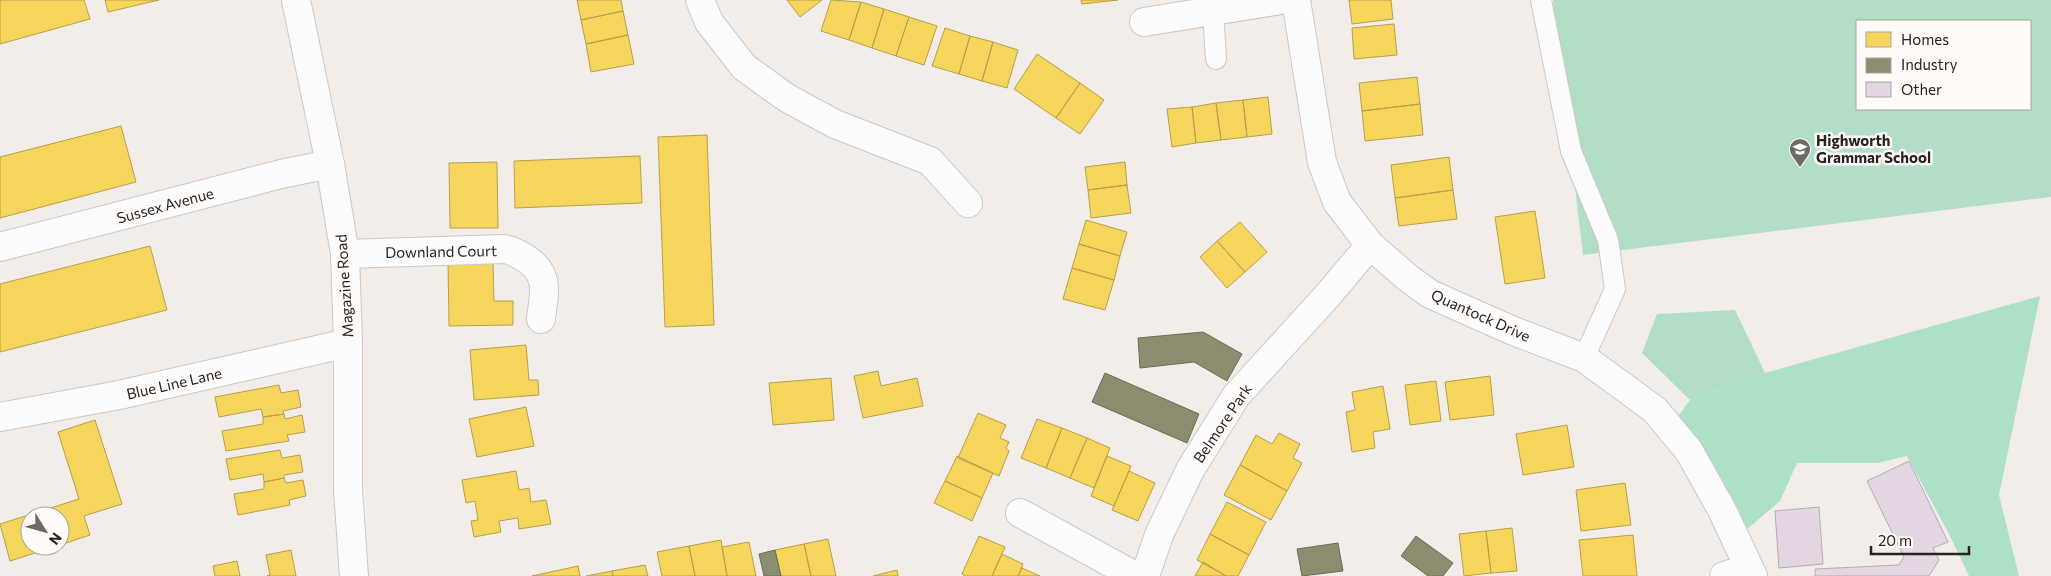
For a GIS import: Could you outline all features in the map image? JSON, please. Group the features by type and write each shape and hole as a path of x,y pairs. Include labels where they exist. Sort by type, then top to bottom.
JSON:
{"street":[{"name":"Magazine Road","path":"296,0 330,164 345,254 348,343 348,490 354,576"},
{"path":"700,0 708,22 744,67 788,98 835,124 930,161 968,202"},
{"path":"1144,22 1281,0"},
{"name":"Quantock Drive","path":"1296,0 1322,162 1337,202 1370,244 1408,278 1430,294 1503,327 1584,358 1655,410 1689,451 1722,510 1742,573"},
{"name":"Sussex Avenue","path":"0,246 281,174 330,164"},
{"name":"Belmore Park","path":"1145,576 1159,535 1190,470 1236,396 1328,295 1370,244"},
{"name":"Downland Court","path":"345,254 505,249 519,253 540,270 543,277 541,319"},
{"name":"Blue Line Lane","path":"0,417 119,395 348,343"},
{"path":"1020,513 1135,576"}],"lane":[{"path":"1541,0 1571,151 1608,240 1615,289 1584,358"},
{"path":"1213,11 1216,59"}],"green space":[{"name":"Highworth Grammar School","path":"1553,0 2051,0 2051,197 1583,255"},
{"path":"2040,296 1999,495 2019,576 1969,576 1907,456 1877,463 1797,463 1780,501 1746,530 1676,419 1690,400 1765,373"},
{"path":"1735,310 1765,373 1690,400 1642,353 1657,314"}],"building: Homes":[{"path":"0,0 84,0 90,19 0,44"},
{"path":"105,0 159,0 108,12"},
{"path":"577,0 621,0 623,11 581,20"},
{"path":"787,0 822,0 800,17"},
{"path":"831,0 861,2 849,40 821,31"},
{"path":"1081,0 1118,0 1082,4"},
{"path":"1349,0 1391,0 1393,19 1352,24"},
{"path":"861,2 884,9 872,48 849,40"},
{"path":"884,9 909,17 896,56 872,48"},
{"path":"623,11 628,35 586,44 581,20"},
{"path":"909,17 937,26 924,65 896,56"},
{"path":"1394,24 1397,55 1354,59 1352,28"},
{"path":"945,28 970,36 959,74 932,66"},
{"path":"628,35 634,64 591,72 586,44"},
{"path":"970,36 993,42 982,81 959,74"},
{"path":"993,42 1018,50 1007,88 982,81"},
{"path":"1037,54 1080,83 1056,118 1014,89"},
{"path":"1417,77 1420,104 1362,111 1359,83"},
{"path":"1080,83 1104,100 1080,134 1056,118"},
{"path":"1268,97 1272,134 1247,137 1243,100"},
{"path":"1243,100 1247,137 1221,140 1216,103"},
{"path":"1216,103 1221,140 1196,143 1192,107"},
{"path":"1420,104 1423,135 1365,141 1362,111"},
{"path":"1192,107 1196,143 1172,147 1167,109"},
{"path":"121,126 136,182 0,218 0,157"},
{"path":"707,135 714,325 665,327 658,137"},
{"path":"640,156 642,203 515,208 514,161"},
{"path":"1449,157 1453,190 1395,198 1391,165"},
{"path":"497,162 498,228 450,228 449,163"},
{"path":"1125,162 1127,185 1088,190 1085,167"},
{"path":"1127,185 1131,213 1091,218 1088,190"},
{"path":"1453,190 1457,219 1399,226 1395,198"},
{"path":"1535,211 1545,278 1505,284 1495,217"},
{"path":"1086,220 1127,232 1120,256 1079,244"},
{"path":"1240,222 1267,252 1245,272 1217,241"},
{"path":"1217,241 1245,272 1227,288 1200,257"},
{"path":"1079,244 1120,256 1114,280 1072,268"},
{"path":"150,246 167,310 0,352 0,284"},
{"path":"493,261 494,301 513,301 513,325 449,326 448,262"},
{"path":"1072,268 1114,280 1105,310 1063,299"},
{"path":"526,345 529,380 538,380 539,395 474,400 470,350"},
{"path":"878,371 881,386 917,378 923,406 863,418 854,376"},
{"path":"1490,376 1494,415 1450,420 1445,382"},
{"path":"831,378 834,420 773,425 769,383"},
{"path":"1436,381 1441,421 1410,425 1405,385"},
{"path":"279,385 281,393 298,390 301,407 283,411 284,414 263,417 261,409 219,417 215,397"},
{"path":"1383,386 1390,429 1373,432 1375,448 1352,452 1346,412 1355,410 1352,392"},
{"path":"526,407 534,446 477,457 469,419"},
{"path":"978,413 1006,425 1000,438 1009,442 1006,448 1009,451 999,476 958,458"},
{"path":"284,414 285,419 302,415 305,432 287,435 289,441 226,451 222,431 263,424 263,417"},
{"path":"1037,419 1062,428 1046,468 1021,458"},
{"path":"95,420 122,504 84,516 90,535 70,542 70,506 57,506 79,499 58,432"},
{"path":"1567,425 1574,467 1523,475 1516,434"},
{"path":"1062,428 1087,438 1070,478 1046,468"},
{"path":"1279,433 1300,444 1293,458 1302,463 1287,491 1240,465 1256,435 1272,444"},
{"path":"1087,438 1110,448 1094,488 1070,478"},
{"path":"280,450 282,458 300,455 303,472 284,475 284,478 264,482 263,474 230,480 226,459"},
{"path":"957,456 993,473 982,498 945,481"},
{"path":"1107,456 1131,466 1114,506 1091,496"},
{"path":"1240,465 1287,491 1271,520 1224,495"},
{"path":"516,471 519,490 529,488 531,502 546,500 551,524 519,529 518,518 499,521 501,532 474,537 471,521 478,520 475,501 466,503 462,480"},
{"path":"1129,471 1155,483 1138,521 1112,510"},
{"path":"284,478 286,483 303,480 306,496 289,500 290,505 238,515 234,494 264,489 264,482"},
{"path":"945,481 982,498 972,521 934,503"},
{"path":"1625,483 1631,525 1581,531 1576,490"},
{"path":"1227,502 1266,522 1249,555 1210,534"},
{"path":"20,518 20,556 26,556 10,561 0,524"},
{"path":"1512,528 1517,571 1491,573 1486,531"},
{"path":"1486,531 1491,573 1464,576 1459,534"},
{"path":"1210,534 1249,555 1238,576 1226,576 1197,560"},
{"path":"1633,535 1637,576 1583,576 1579,540"},
{"path":"979,536 1005,547 992,576 965,576 962,574"},
{"path":"828,539 836,576 811,576 804,544"},
{"path":"721,540 727,576 695,576 689,546"},
{"path":"749,542 756,576 727,576 722,547"},
{"path":"804,544 811,576 781,576 775,550"},
{"path":"689,546 695,576 662,576 657,552"},
{"path":"291,550 296,576 267,576 270,575 266,555"},
{"path":"1002,554 1023,564 1018,576 992,576"},
{"path":"237,561 240,576 215,576 213,566"},
{"path":"1203,562 1226,576 1195,576"},
{"path":"645,565 648,576 613,576 612,571"},
{"path":"578,566 580,576 532,576"},
{"path":"1022,568 1040,576 1018,576"},
{"path":"897,570 898,576 873,576"},
{"path":"612,571 613,576 586,576"}],"building: Industry":[{"path":"1203,332 1242,354 1227,381 1194,362 1140,368 1138,338"},
{"path":"1105,373 1199,414 1187,443 1092,402"},
{"path":"1416,536 1453,563 1443,576 1428,576 1401,556"},
{"path":"1338,543 1343,571 1302,576 1297,549"},
{"path":"775,550 781,576 764,576 759,554"}],"building: Other":[{"path":"1909,461 1948,542 1933,548 1939,560 1929,576 1815,576 1815,569 1899,565 1904,557 1867,481"},
{"path":"1819,507 1823,564 1779,568 1775,511"}],"place":[{"name":"Highworth Grammar School","path":"1800,168"}]}
